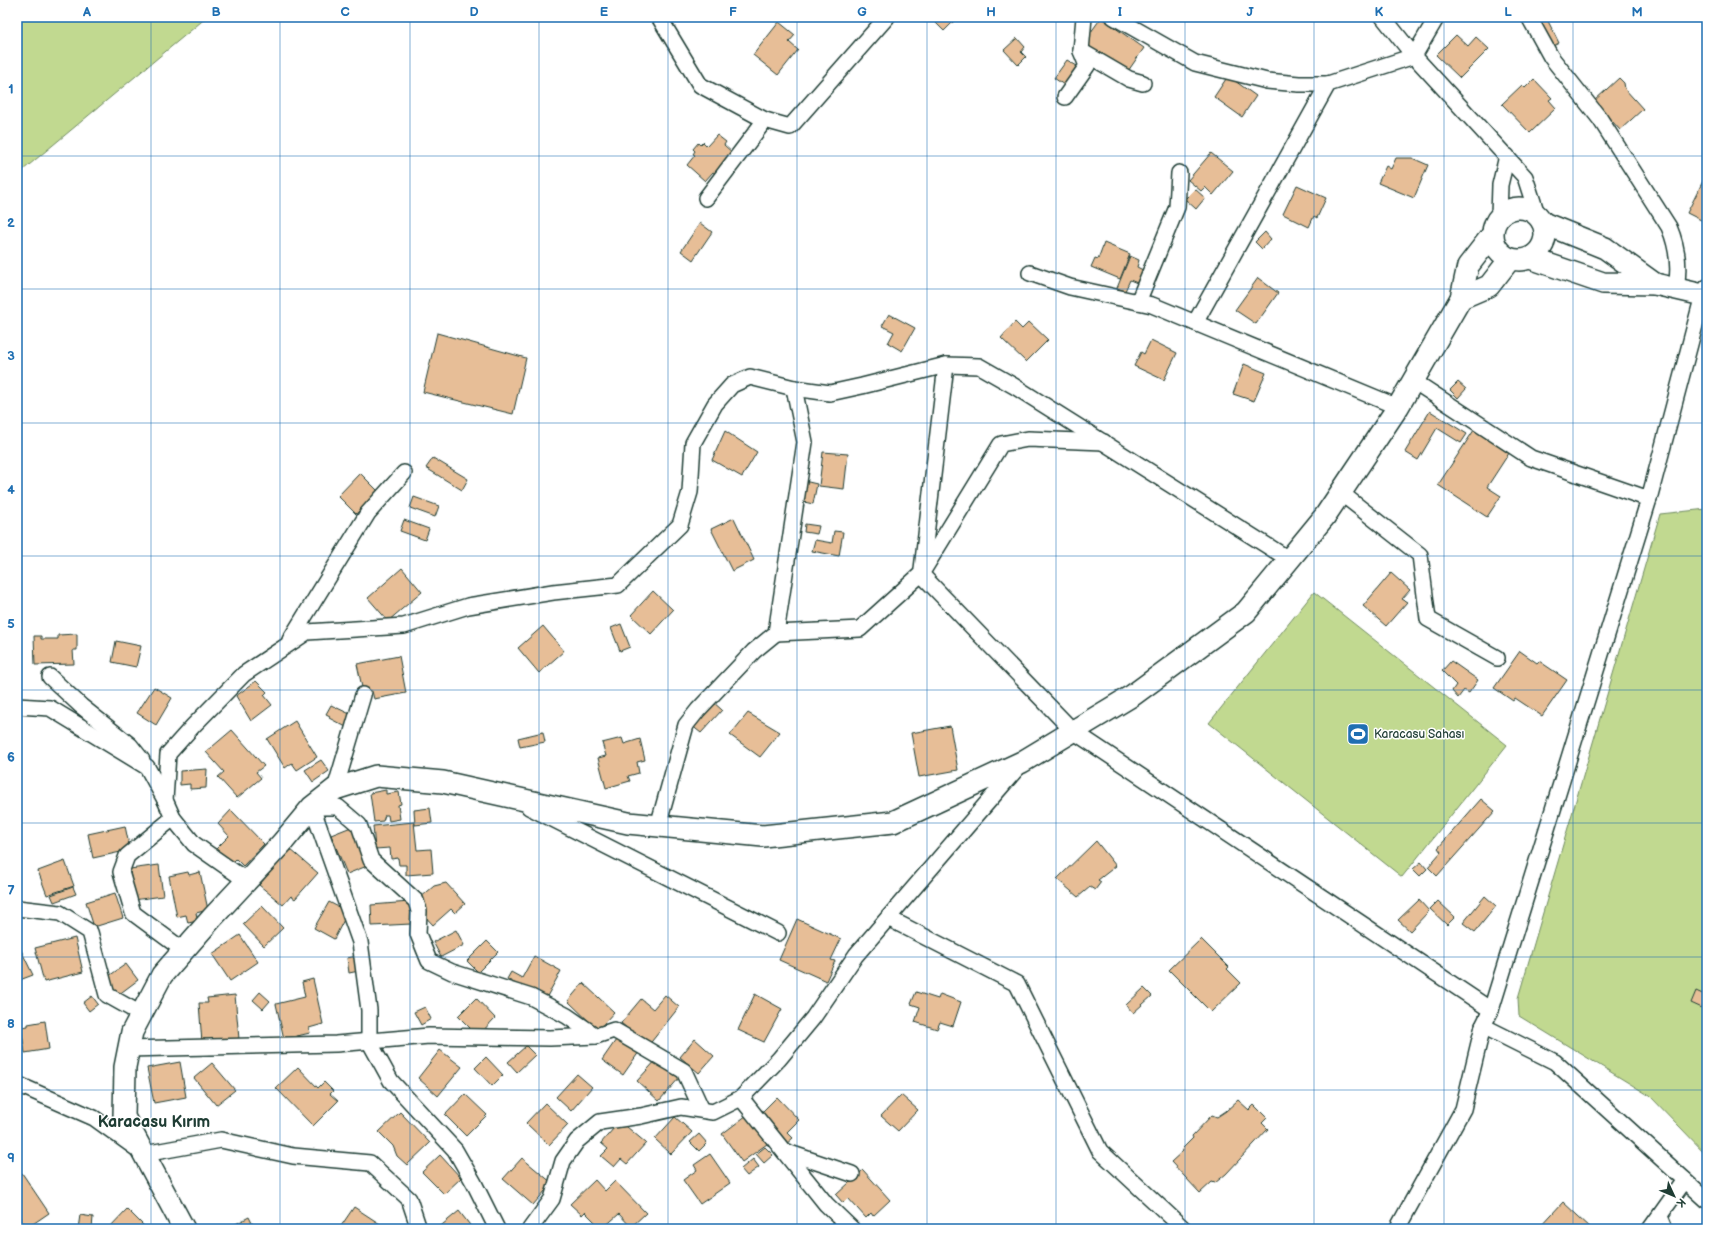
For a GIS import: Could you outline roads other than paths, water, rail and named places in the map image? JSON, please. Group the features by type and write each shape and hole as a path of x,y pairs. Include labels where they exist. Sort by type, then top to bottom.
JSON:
{"main road":[{"path":"184,1229 124,1117 125,1067 132,1032 162,975 183,950 282,843 312,807 335,789 376,776 443,782 628,823 762,836 893,822 1022,762 1133,695 1246,612 1326,516 1398,407 1412,380 1461,298 1468,266 1492,235 1494,225 1499,216 1508,210 1518,207 1528,209 1540,218 1605,248 1655,284"},
{"path":"1492,235 1495,245 1501,254 1510,259 1520,261 1530,258 1539,252 1544,243 1546,232 1540,218"},
{"path":"1530,258 1603,283 1655,284 1676,289 1706,293"},
{"path":"1461,298 1489,286 1510,259"}],"street":[{"path":"659,17 700,85 765,120 790,127 887,17"},
{"path":"1065,96 1086,66 1081,51 1084,17"},
{"path":"1114,17 1195,63 1267,81 1299,84 1328,84 1414,56 1437,17"},
{"path":"1383,17 1414,56 1525,177 1540,218"},
{"path":"1528,17 1551,57 1600,120 1669,227 1677,251 1679,265 1676,289"},
{"path":"1081,51 1129,80 1143,83"},
{"path":"1195,323 1328,84"},
{"path":"706,198 765,120"},
{"path":"1499,216 1500,185 1507,156"},
{"path":"1138,302 1177,207 1179,173"},
{"path":"1030,273 1070,287 1152,305 1398,407"},
{"path":"1397,1229 1462,1108 1483,1026 1491,1010 1649,499 1706,293"},
{"path":"921,574 946,365"},
{"path":"166,800 168,754 244,674 307,632 404,626 468,606 553,592 618,585 680,525 690,492 693,443 715,404 732,384 750,377 794,388 830,393 946,365 979,366 1104,442 1290,560"},
{"path":"1412,380 1531,458 1649,499"},
{"path":"776,633 805,442 794,388"},
{"path":"658,826 686,725 706,701 754,651 776,633 860,629 921,574 1001,444 1028,439 1104,442"},
{"path":"288,645 368,513 404,473"},
{"path":"1341,493 1420,555 1428,619 1497,658"},
{"path":"921,574 1073,731 1491,1010"},
{"path":"50,677 81,706 130,745 147,767 166,800 173,818 194,844 247,881"},
{"path":"335,789 363,695"},
{"path":"17,706 50,708 147,767"},
{"path":"530,1229 552,1199 563,1161 577,1141 600,1122 641,1116 681,1107 713,1112 741,1098 779,1059 814,1018 856,955 1022,762"},
{"path":"510,797 778,933"},
{"path":"497,1229 474,1183 455,1150 391,1081 369,1042 369,1010 360,942 312,807 338,807 359,825 371,860 416,901 419,911 418,934 429,961 452,972 531,997 567,1016 596,1036"},
{"path":"173,818 127,856 121,872 133,913 183,950"},
{"path":"17,908 60,913 90,932 107,995 141,1014"},
{"path":"888,918 1017,984 1100,1151 1184,1229"},
{"path":"1483,1026 1555,1062 1707,1200"},
{"path":"128,1049 253,1047 369,1042 429,1036 483,1038 596,1036 614,1030 684,1071 702,1110"},
{"path":"17,1071 19,1085 94,1118 144,1154 221,1140 293,1156 370,1162 409,1199 419,1229"},
{"path":"741,1098 826,1204 852,1229"},
{"path":"784,1151 852,1174"},
{"path":"1650,1229 1685,1180"}],"lane":[{"path":"1662,1212 1669,1229"}],"place":[{"name":"Karacasu Sahası","path":"1358,734"}],"district":[{"name":"Karacasu Kırım","path":"154,1121"}]}
